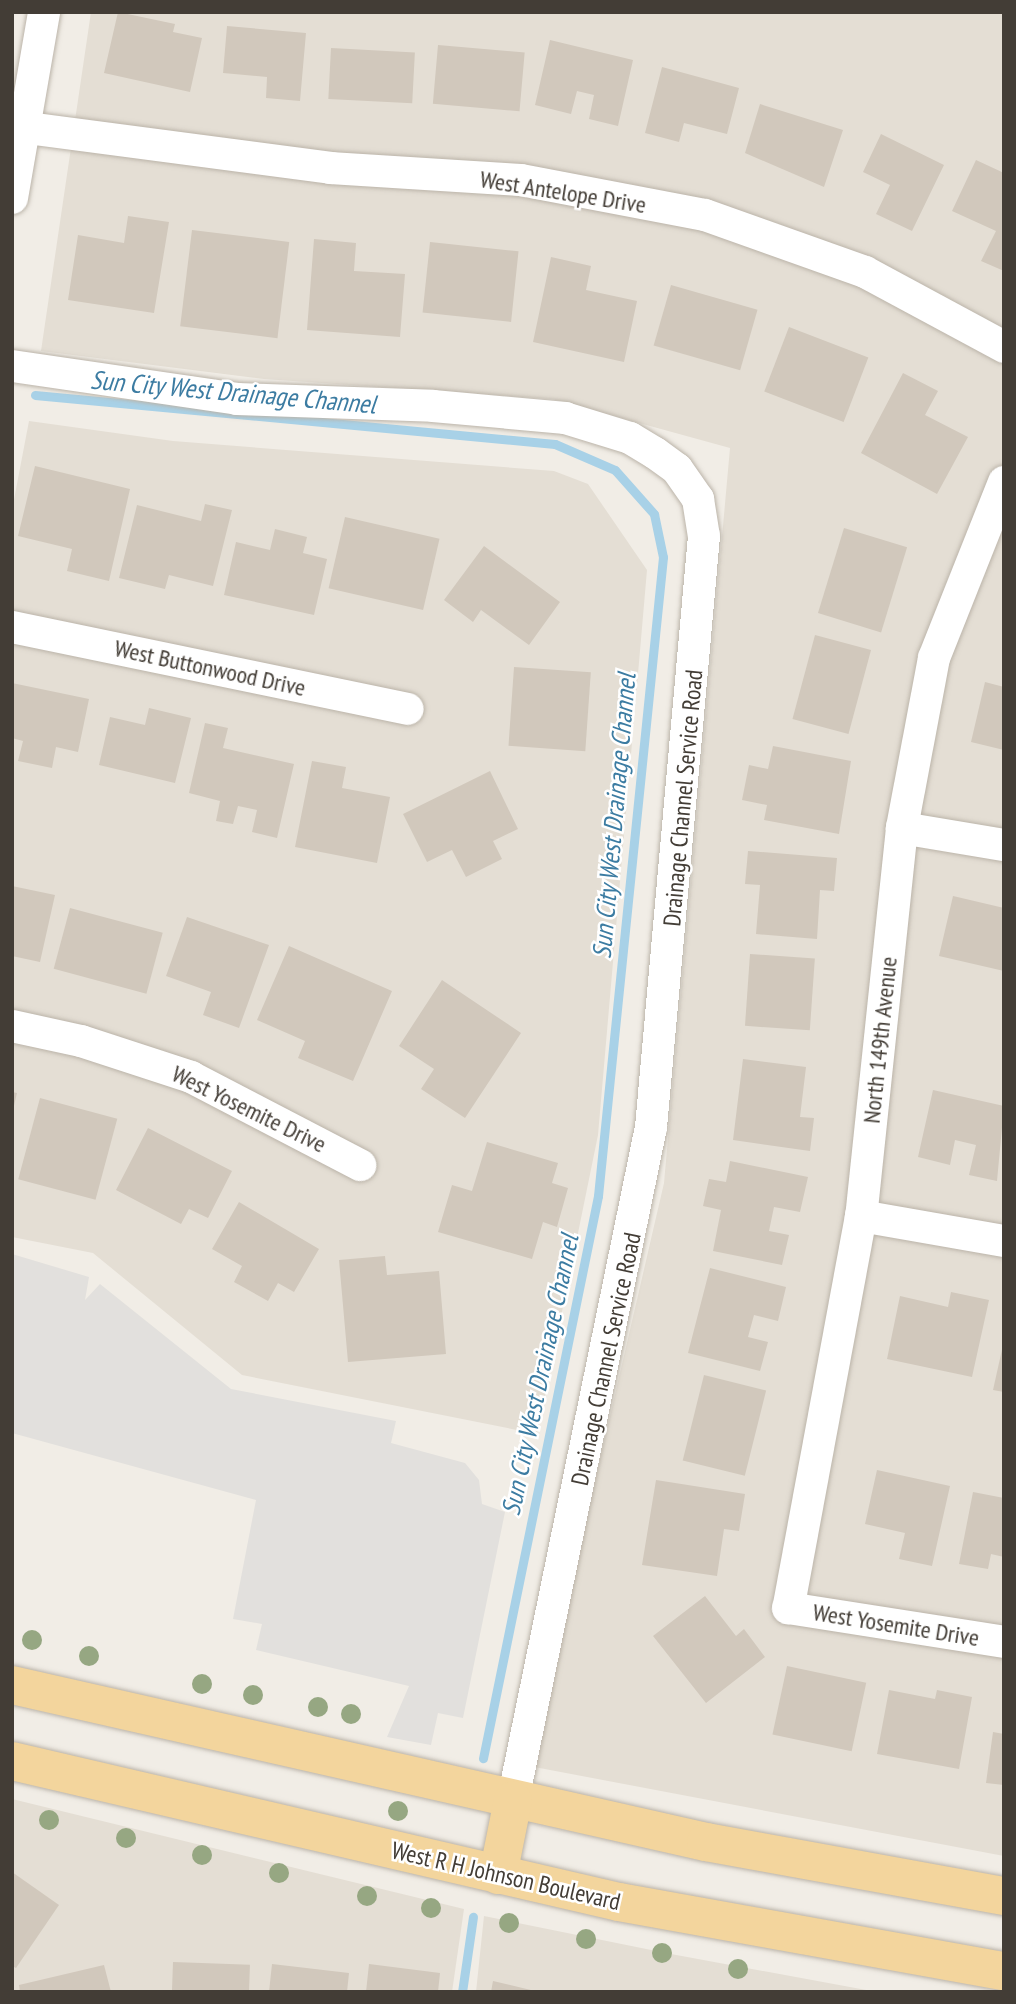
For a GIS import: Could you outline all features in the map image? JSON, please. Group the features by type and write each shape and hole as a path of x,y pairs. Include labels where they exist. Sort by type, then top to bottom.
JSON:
{"main road":[{"path":"12,1685 513,1800 1004,1896"},
{"name":"West R H Johnson Boulevard","path":"12,1761 498,1875 1004,1971"},
{"path":"498,1875 513,1800"}],"street":[{"path":"12,198 18,127 44,12"},
{"name":"West Antelope Drive","path":"18,127 330,169 521,180 705,215 865,272 1004,347"},
{"name":"Drainage Channel Service Road","path":"12,366 237,399 433,405 565,418 630,438 666,461 689,481 705,517 651,1127 513,1800"},
{"name":"North 149th Avenue","path":"788,1608 861,1216 902,828 934,658 1004,482"},
{"name":"West Buttonwood Drive","path":"12,627 408,709"},
{"path":"902,828 1004,845"},
{"name":"West Yosemite Drive","path":"12,1026 81,1041 191,1077 360,1165"},
{"path":"861,1216 1004,1241"},
{"name":"West Yosemite Drive","path":"788,1608 1004,1642"}],"shaded area":[{"path":"91,12 1004,12 1004,1856 529,1766 664,1183 730,448 552,399 264,379 41,351"},
{"path":"29,421 173,441 554,471 588,484 647,570 598,1135 537,1434 242,1375 93,1253 12,1237 12,510"},
{"path":"12,1254 89,1277 85,1300 100,1284 231,1389 396,1421 391,1443 465,1463 479,1480 482,1504 505,1512 463,1718 438,1713 431,1745 387,1737 409,1686 256,1650 262,1624 233,1619 256,1500 12,1433"},
{"path":"12,1799 464,1909 452,1992 12,1992"},
{"path":"484,1916 671,1954 877,1992 476,1992"}],"building":[{"path":"118,12 175,24 173,32 202,38 190,92 104,73"},
{"path":"227,26 306,33 300,101 266,98 267,77 223,73"},
{"path":"550,40 633,60 618,126 589,119 594,95 577,91 571,114 535,105"},
{"path":"438,45 525,53 520,111 433,104"},
{"path":"331,48 415,52 412,103 328,99"},
{"path":"662,67 739,88 727,134 684,123 679,142 645,133"},
{"path":"760,104 843,130 824,187 745,153"},
{"path":"881,134 944,165 912,231 876,214 890,185 863,172"},
{"path":"976,160 1004,173 1004,271 981,261 996,231 952,211"},
{"path":"128,216 169,222 154,313 68,300 78,235 124,243"},
{"path":"192,230 289,242 277,338 180,326"},
{"path":"314,239 356,243 354,271 405,274 400,337 307,330"},
{"path":"430,242 519,251 511,322 423,313"},
{"path":"551,257 591,266 586,290 637,301 624,362 533,342"},
{"path":"671,285 758,310 740,370 654,346"},
{"path":"789,327 868,357 844,422 764,391"},
{"path":"903,373 938,391 925,415 968,437 937,494 861,453"},
{"path":"35,466 130,489 109,581 67,571 72,549 18,536"},
{"path":"205,504 232,510 213,586 169,575 165,589 119,578 137,505 201,521"},
{"path":"345,517 440,539 423,610 329,588"},
{"path":"844,528 907,547 881,632 818,613"},
{"path":"275,529 307,537 303,553 327,559 314,615 224,595 236,542 270,550"},
{"path":"484,546 560,602 529,645 481,610 473,622 444,600"},
{"path":"815,635 871,650 849,734 792,719"},
{"path":"514,667 591,672 585,751 508,746"},
{"path":"985,682 1004,687 1004,750 971,742"},
{"path":"12,683 89,699 78,752 56,747 52,768 18,761 23,741 12,738"},
{"path":"149,708 191,718 175,783 99,765 110,717 145,725"},
{"path":"205,723 228,728 223,748 294,764 277,838 252,832 257,810 238,806 233,824 216,821 220,801 189,793"},
{"path":"773,746 851,761 839,834 764,820 767,805 742,800 749,765 768,769"},
{"path":"312,761 346,767 342,788 390,797 377,863 295,847"},
{"path":"490,771 518,829 493,841 502,859 466,877 452,850 427,862 403,814"},
{"path":"748,851 837,858 834,891 820,890 817,939 756,934 760,885 745,884"},
{"path":"12,886 55,895 40,962 12,956"},
{"path":"953,896 1004,908 1004,971 939,956"},
{"path":"70,908 163,933 146,994 54,969"},
{"path":"187,917 269,945 239,1028 203,1015 211,992 166,976"},
{"path":"289,946 392,991 353,1081 298,1058 305,1041 257,1020"},
{"path":"750,954 815,959 810,1030 745,1026"},
{"path":"442,980 521,1033 465,1118 421,1089 434,1069 399,1046"},
{"path":"743,1059 806,1067 800,1117 814,1118 810,1151 733,1140"},
{"path":"933,1090 1004,1106 997,1181 969,1175 976,1145 955,1140 950,1165 918,1157"},
{"path":"12,1092 17,1093 13,1110 12,1109"},
{"path":"40,1098 117,1119 96,1200 18,1179"},
{"path":"148,1128 232,1171 208,1218 189,1209 181,1224 116,1190"},
{"path":"487,1142 558,1163 552,1183 568,1188 557,1227 543,1222 532,1259 438,1232 452,1185 472,1191"},
{"path":"730,1161 808,1177 800,1212 774,1207 769,1231 789,1235 782,1265 713,1251 721,1210 703,1206 709,1179 726,1182"},
{"path":"239,1202 319,1249 294,1292 278,1283 268,1301 234,1282 242,1266 212,1249"},
{"path":"385,1256 387,1275 439,1271 446,1354 348,1362 339,1260"},
{"path":"710,1268 786,1287 778,1321 754,1315 748,1337 768,1342 760,1371 688,1353"},
{"path":"951,1292 989,1300 972,1377 887,1359 900,1296 948,1307"},
{"path":"1004,1345 1004,1392 993,1390"},
{"path":"704,1375 766,1390 745,1476 683,1460"},
{"path":"877,1470 950,1486 932,1566 899,1559 905,1533 865,1524"},
{"path":"656,1480 745,1494 739,1531 724,1529 717,1576 642,1565"},
{"path":"973,1492 1004,1498 1004,1557 991,1554 988,1569 959,1564"},
{"path":"705,1596 736,1636 744,1629 765,1657 706,1703 653,1636"},
{"path":"787,1666 866,1683 852,1751 772,1734"},
{"path":"889,1690 935,1699 937,1690 972,1697 959,1769 877,1754"},
{"path":"993,1732 1004,1734 1004,1785 986,1783"},
{"path":"12,1872 59,1905 16,1968 12,1966"},
{"path":"173,1962 250,1965 249,1992 172,1992"},
{"path":"272,1964 349,1973 347,1992 269,1992"},
{"path":"369,1964 440,1973 438,1992 366,1992"},
{"path":"104,1965 111,1992 20,1992 19,1985"},
{"path":"493,1981 535,1991 535,1992 491,1992"}],"waterway":[{"name":"Sun City West Drainage Channel","path":"35,395 555,444 615,470 654,514 663,557 598,1196 483,1758"},
{"path":"462,1992 473,1917"}]}
